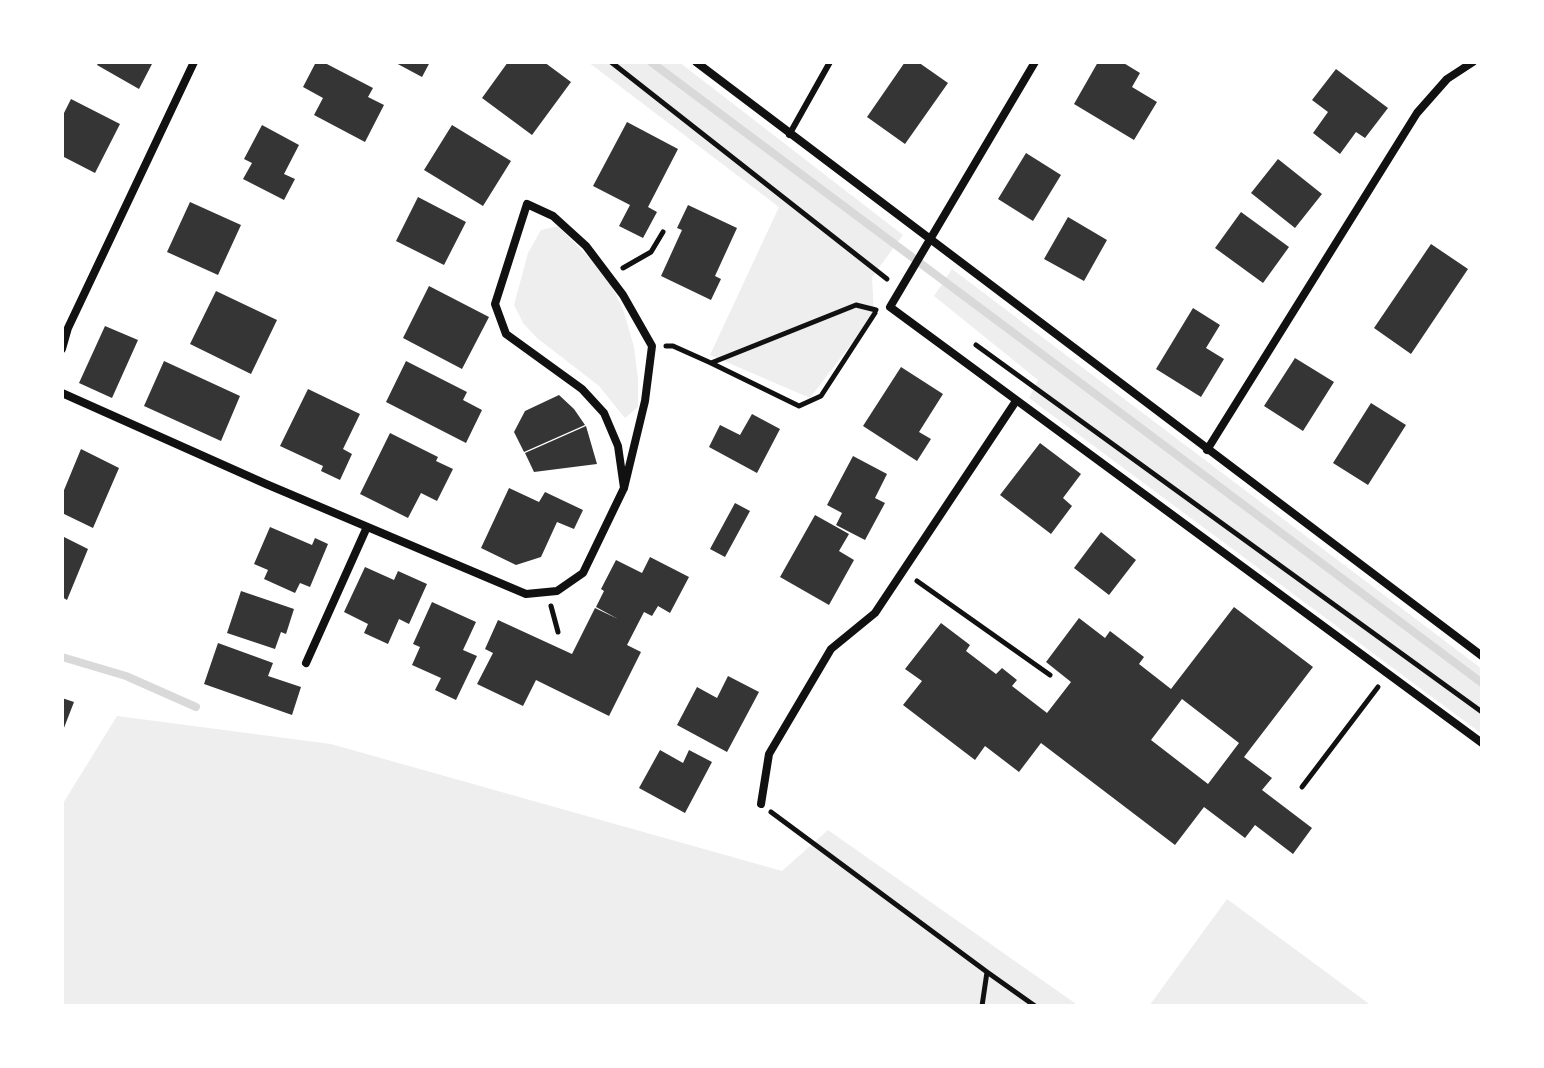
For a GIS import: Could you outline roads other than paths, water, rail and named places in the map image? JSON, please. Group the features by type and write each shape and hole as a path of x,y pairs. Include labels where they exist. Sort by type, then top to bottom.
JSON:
{"street":[{"path":"62,349 68,328 194,62"},
{"path":"696,62 1482,656"},
{"path":"1035,62 890,307 1482,743"},
{"path":"1207,450 1417,113 1447,79 1473,62"},
{"path":"62,393 526,594 557,591 583,573 624,488 645,401 652,346 623,295 586,246 553,216 527,204 495,304 506,334 582,389 604,413 618,446 624,488"},
{"path":"761,804 769,754 831,649 875,613 1016,401"},
{"path":"306,663 367,527"}],"lane":[{"path":"789,135 830,62"}],"waterway":[{"path":"651,62 1482,683"},
{"path":"62,657 126,676 196,707"}]}
